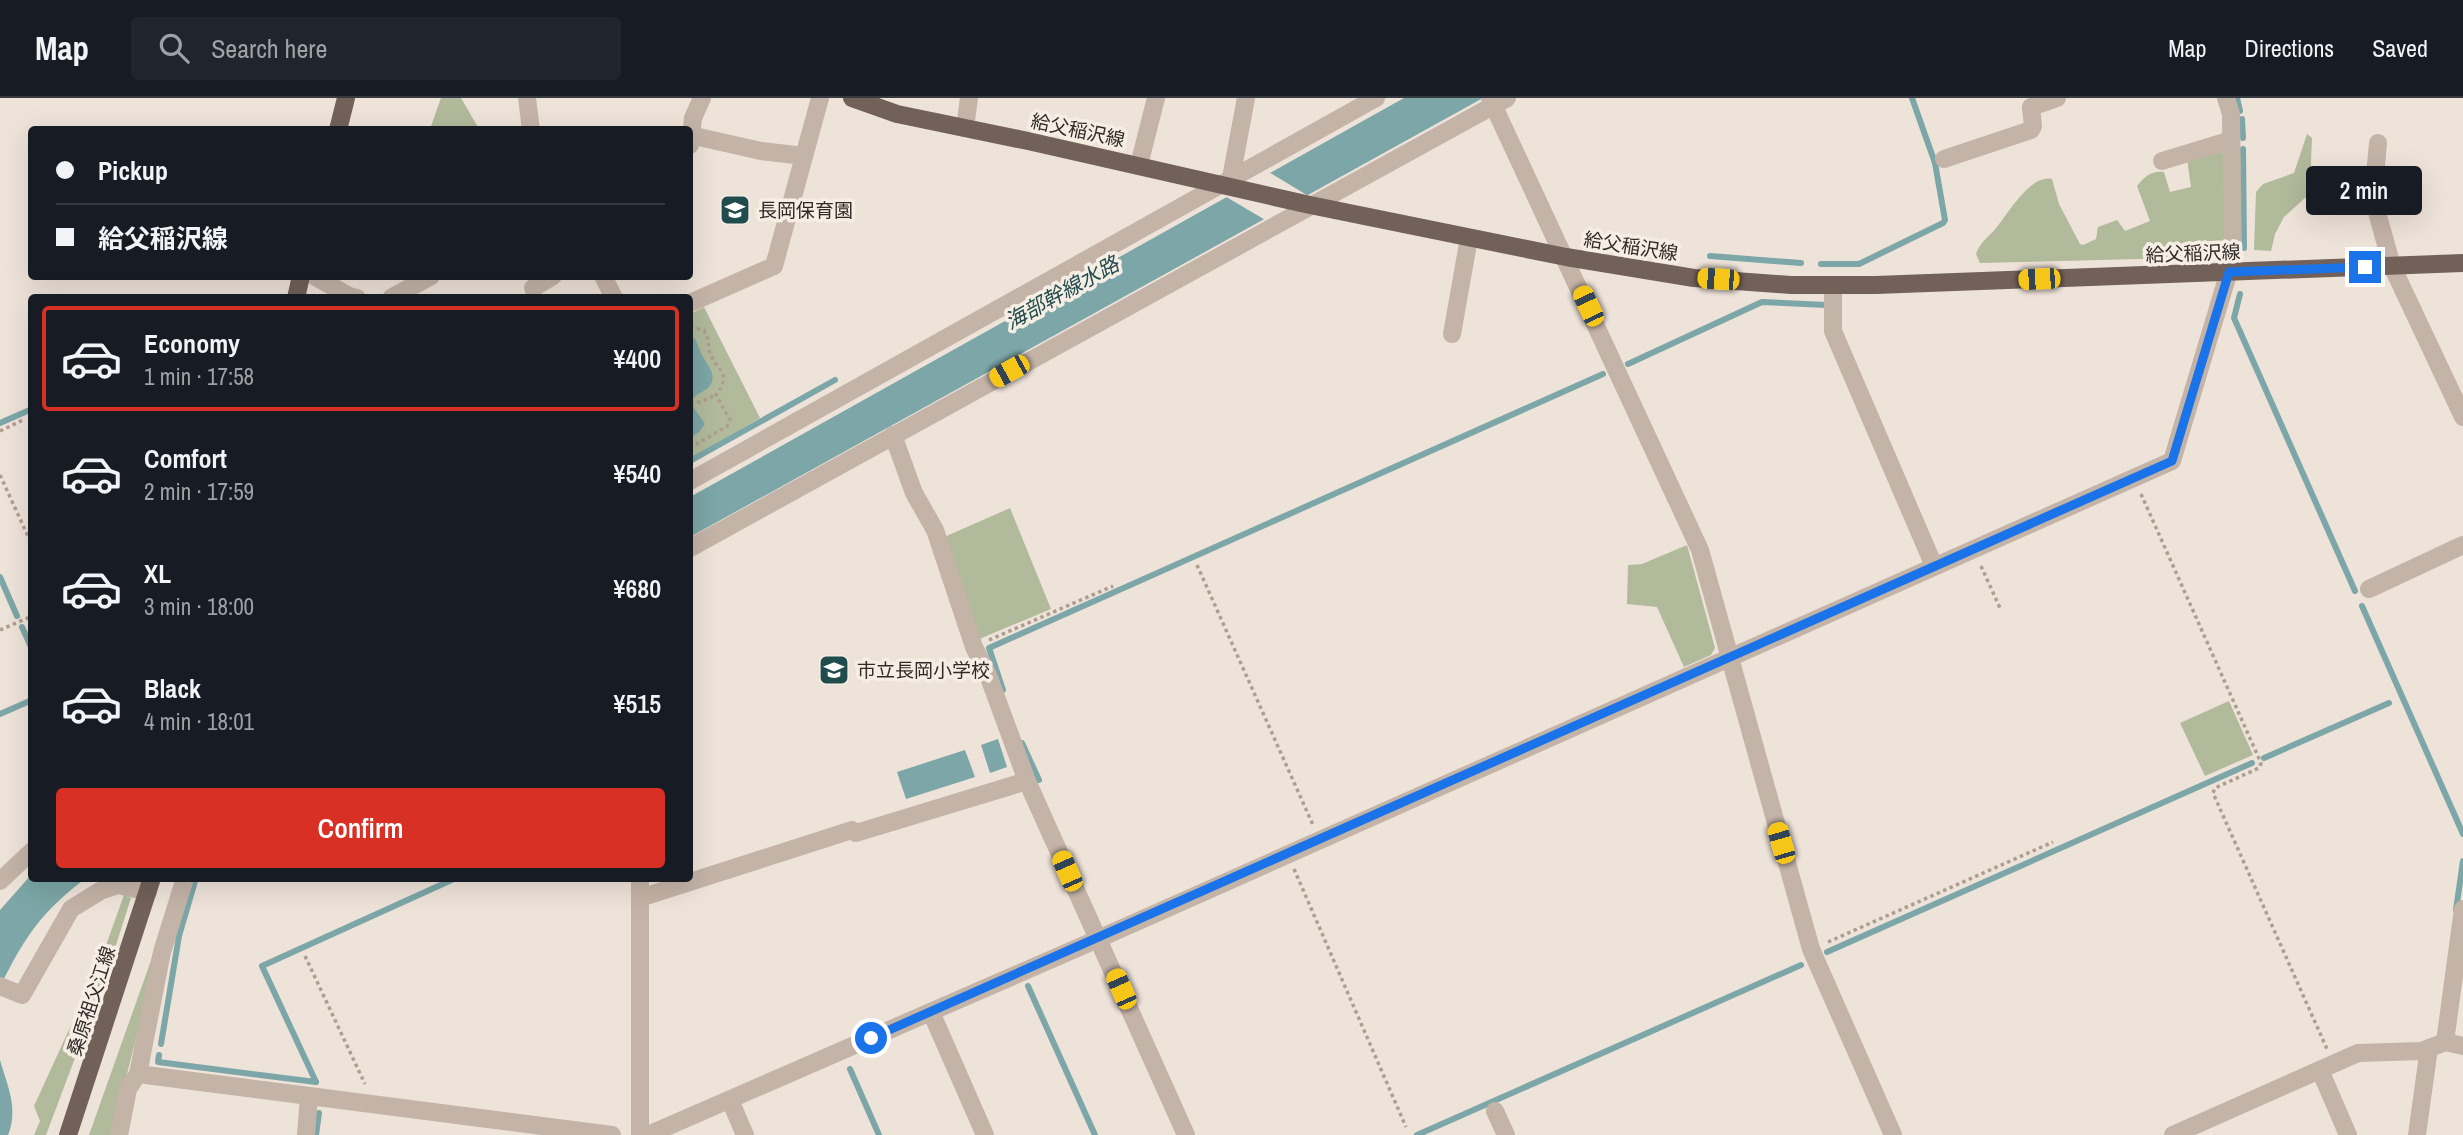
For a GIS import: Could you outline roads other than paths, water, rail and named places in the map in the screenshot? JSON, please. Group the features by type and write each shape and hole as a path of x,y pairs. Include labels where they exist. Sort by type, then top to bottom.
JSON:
{"main road":[{"path":"339,126 346,98"},
{"name":"給父稲沢線","path":"852,98 897,114 1230,183 1305,204 1566,257 1694,278 1791,285 1833,285 2463,263"},
{"name":"桑原祖父江線","path":"68,1135 150,885"}],"street":[{"path":"527,98 530,126"},
{"path":"692,126 702,98"},
{"path":"693,302 774,266 820,98"},
{"path":"965,128 969,98"},
{"path":"1139,165 1156,98"},
{"path":"1230,183 1246,98"},
{"path":"693,479 1230,183 1376,98"},
{"path":"1944,159 2031,130 2034,126 2031,107 2057,98"},
{"path":"648,1135 1098,939 2172,461 2233,258 2231,114 2227,98"},
{"path":"693,546 1305,204 1497,100 1700,550 1811,949 1893,1135"},
{"path":"693,136 804,156"},
{"path":"2162,161 2231,140"},
{"path":"2378,143 2373,198 2392,266 2463,417"},
{"path":"1452,334 1469,237"},
{"path":"321,280 346,294"},
{"path":"398,294 424,280"},
{"path":"533,288 546,280"},
{"path":"1833,285 1833,331 1934,566"},
{"path":"893,435 914,493 935,530 974,647 988,675 1027,780 1186,1135"},
{"path":"2369,589 2463,545"},
{"path":"693,881 852,830 856,833 1027,780"},
{"path":"0,881 28,854"},
{"path":"119,1135 128,1089 138,1074 162,952 184,882"},
{"path":"640,882 640,1135"},
{"path":"640,898 690,882"},
{"path":"3,987 22,995 71,909 100,891 118,885 150,885"},
{"path":"2417,1135 2463,909"},
{"path":"931,1012 985,1135"},
{"path":"2173,1135 2358,1053 2437,1045 2463,1046"},
{"path":"2326,1067 2347,1135"},
{"path":"138,1074 367,1104 506,1128 612,1135"},
{"path":"306,1135 309,1096"},
{"path":"730,1100 745,1135"},
{"path":"1495,1111 1506,1135"}],"water":[{"name":"海部幹線水路","path":"1404,98 1483,98 693,535 693,495"},
{"path":"693,338 713,376 708,388 693,398"},
{"path":"693,398 694,408 705,424 693,436"},
{"path":"998,739 1007,767 990,773 981,745"},
{"path":"965,750 975,777 906,799 897,772"},
{"path":"28,878 28,882 81,882 35,927 0,987 0,910"},
{"path":"0,1060 12,1106 8,1135 0,1135"}],"waterway":[{"path":"1821,264 1859,264 1945,220 1935,163 1912,98"},
{"path":"2237,98 2240,111"},
{"path":"2242,119 2243,138"},
{"path":"2243,149 2244,248"},
{"path":"1710,256 1801,263"},
{"path":"2240,294 2234,318 2355,591"},
{"path":"1628,364 1762,302 1826,305"},
{"path":"1003,690 989,648 1603,374"},
{"path":"693,459 835,380"},
{"path":"0,423 28,411"},
{"path":"0,577 17,616"},
{"path":"2362,606 2463,834"},
{"path":"22,627 28,640"},
{"path":"0,714 28,702"},
{"path":"2264,758 2389,703"},
{"path":"1022,743 1039,780"},
{"path":"1827,952 2252,763"},
{"path":"2456,910 2463,861"},
{"path":"161,1044 179,936 195,882"},
{"path":"316,1082 262,966 447,882"},
{"path":"1417,1135 1801,965"},
{"path":"1028,986 1095,1135"},
{"path":"159,1055 158,1062 316,1082"},
{"path":"850,1069 879,1135"},
{"path":"316,1135 319,1113"}],"place":[{"name":"長岡保育園","path":"735,210"},
{"name":"市立長岡小学校","path":"834,670"}]}
